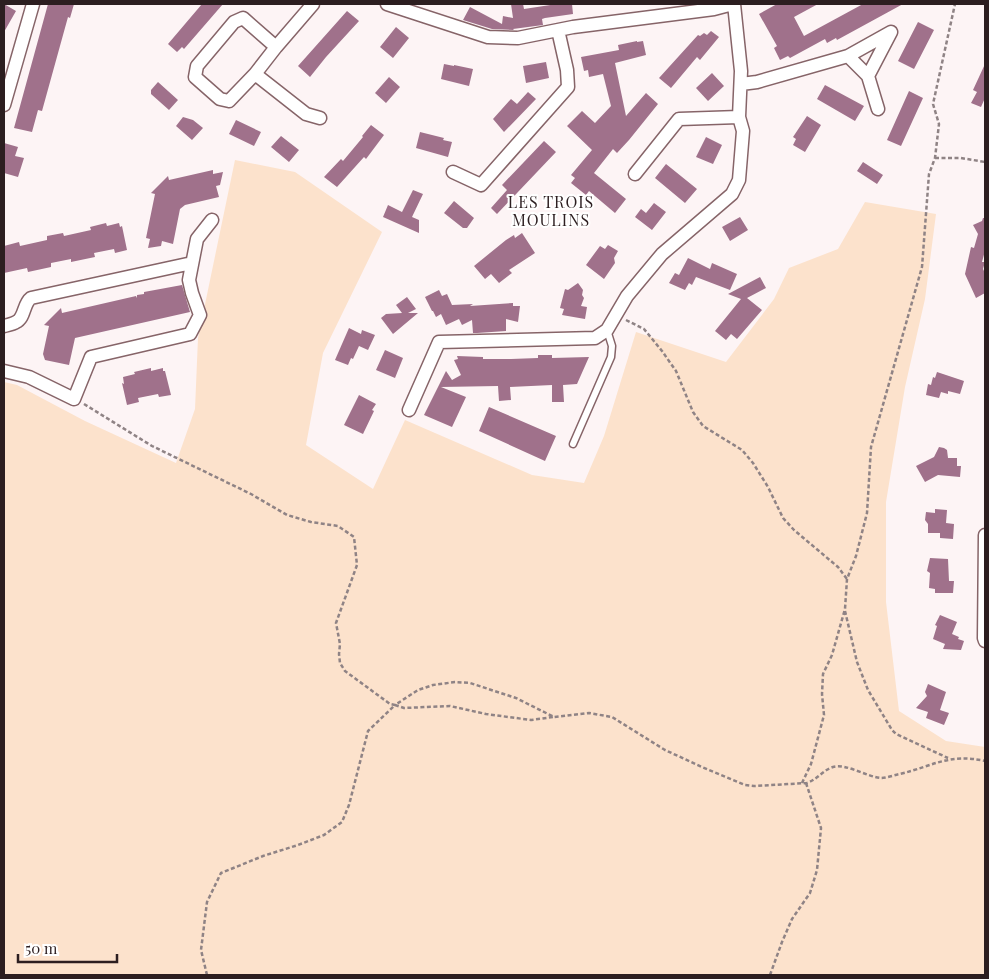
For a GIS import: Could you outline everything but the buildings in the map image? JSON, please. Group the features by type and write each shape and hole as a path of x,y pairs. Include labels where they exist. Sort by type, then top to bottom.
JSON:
{"street":[{"path":"4,105 33,4"},
{"path":"276,47 243,18 234,22 197,66 196,77 220,99 229,101 255,74 313,4"},
{"path":"387,4 409,7 488,37 518,38 558,30 714,9 733,4 741,84 739,117 743,131 740,172 739,180 732,194 662,254 627,296 607,330 595,338 439,342 410,410"},
{"path":"453,172 481,185 568,87 567,70 558,30"},
{"path":"741,84 757,82 848,56 891,32 868,76"},
{"path":"848,56 868,76 878,108"},
{"path":"255,74 306,114 320,118"},
{"path":"635,174 679,119 739,117"},
{"path":"4,371 29,377 74,399 91,357 190,334 200,315 189,280 192,263 197,239 212,220"},
{"path":"4,326 18,322 26,302 31,298 192,263"},
{"path":"985,535 985,641"}],"lane":[{"path":"573,444 611,357 612,346 607,330"}],"path":[{"path":"770,975 792,919 810,893 817,870 821,828 804,783 824,715 822,694 824,674 832,655 844,609 847,579 856,556 867,513 871,447 922,268 929,174 935,158 939,124 933,104 956,4"},
{"path":"935,158 961,158 985,162"},
{"path":"615,314 644,329 676,370 693,412 703,426 742,450 753,463 783,518 794,530 838,566 847,579"},
{"path":"74,399 94,409 152,446 251,494 287,515 311,522 338,526 354,537 357,565 336,623 340,644 340,663 345,671 390,704 404,708 450,706 486,714 530,720 589,713 612,717 665,750 745,785 768,786 804,783 815,780 834,766 882,778 920,769 949,759 965,757 985,761"},
{"path":"844,609 857,662 868,690 892,730 896,734 949,759"},
{"path":"207,975 201,950 207,902 221,873 263,856 298,845 324,834 342,822 349,805 368,731 395,705 418,690 433,685 470,683 516,698 554,717"}],"shaded area":[{"path":"235,160 295,172 382,232 323,353 306,445 373,489 405,420 532,475 584,483 604,436 636,332 726,362 774,299 789,268 838,249 865,202 936,214 925,299 905,387 886,502 886,602 899,711 946,741 985,747 985,975 4,975 4,382 17,385 85,421 176,463 195,409 198,338"}],"district":[{"name":"LES TROIS MOULINS","path":"551,211"}]}
